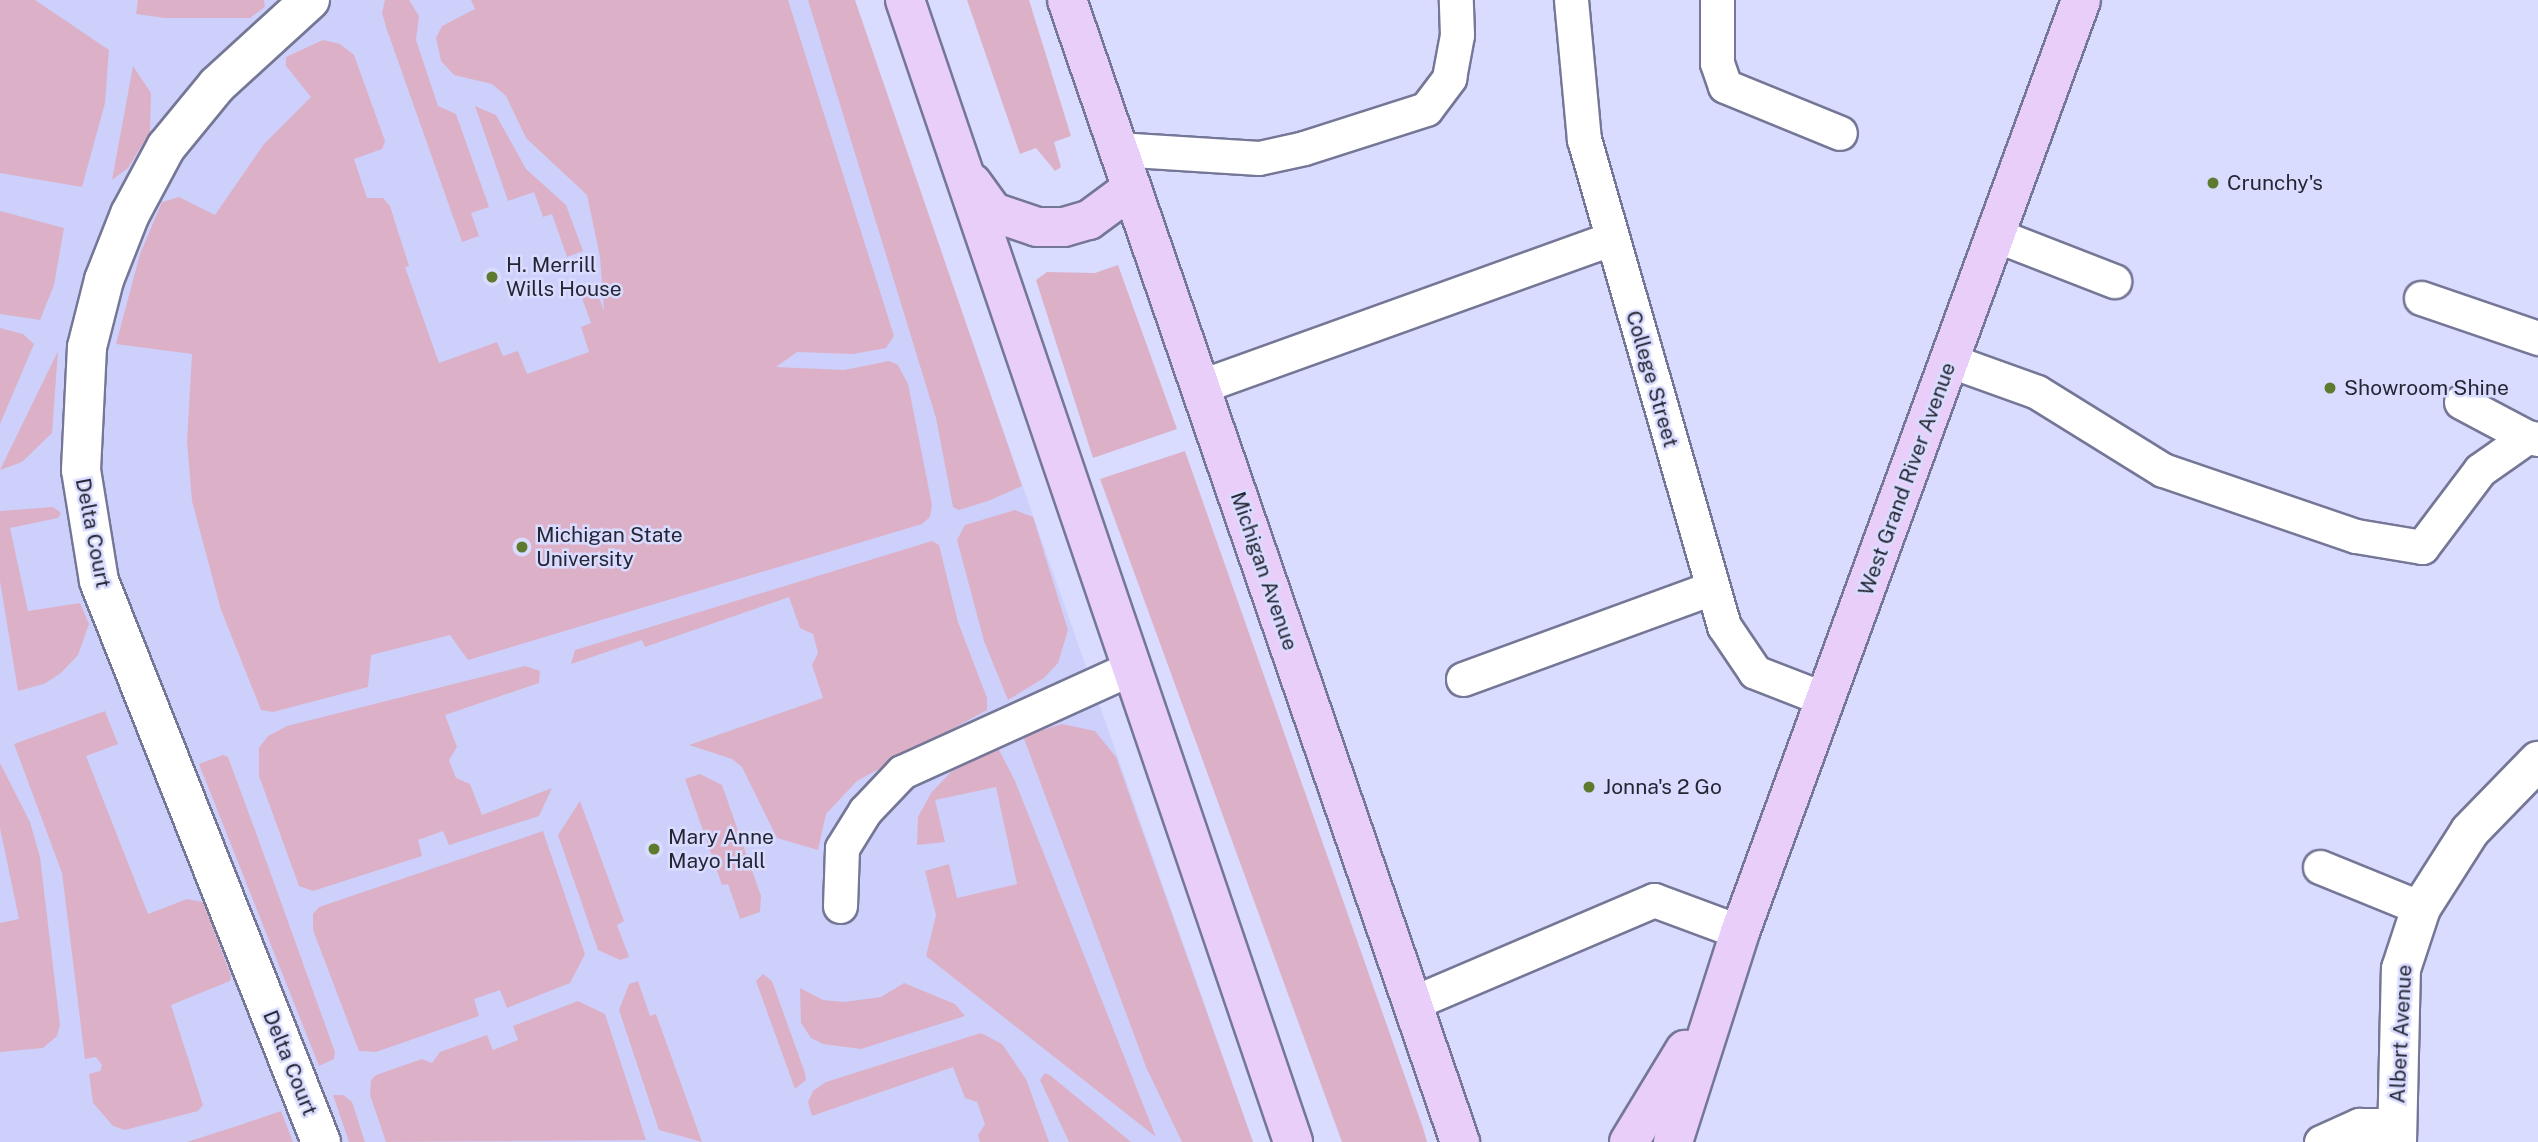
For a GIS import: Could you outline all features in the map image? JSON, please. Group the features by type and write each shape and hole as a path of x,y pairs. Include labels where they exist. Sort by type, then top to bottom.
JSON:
{"main road":[{"path":"905,0 1293,1142"},
{"name":"Michigan Avenue","path":"1067,0 1199,387 1415,1002 1460,1142"},
{"name":"West Grand River Avenue","path":"1673,1142 1736,945 2081,0"},
{"path":"963,166 993,212 1037,227 1064,227 1089,220 1131,189"},
{"name":"West Grand River Avenue","path":"1629,1142 1673,1074 1736,945"}],"street":[{"name":"Delta Court","path":"310,0 217,85 166,147 130,214 104,280 87,347 80,470 99,581 321,1142"},
{"name":"Albert Avenue","path":"2397,1133 2401,969 2421,908 2470,831 2538,761"}],"lane":[{"path":"1117,149 1259,158 1304,148 1426,108 1449,78 1457,35 1456,0"},
{"name":"College Street","path":"1571,0 1584,139 1724,626 1755,672 1827,700"},
{"path":"1717,0 1717,63 1719,78 1726,86 1840,133"},
{"path":"1996,235 2114,281"},
{"path":"1199,387 1612,238"},
{"path":"2421,298 2538,338"},
{"path":"1951,360 2037,392 2163,470 2357,536 2422,547 2480,470 2533,438"},
{"path":"2462,402 2533,438"},
{"path":"1463,679 1712,588"},
{"path":"839,906 842,848 865,811 902,772 1131,668"},
{"path":"2320,866 2421,908"},
{"path":"1415,1002 1654,900 1736,945"},
{"path":"2321,1142 2359,1125 2397,1133"}],"shaded area":[{"name":"Michigan State University","path":"0,0 852,0 1253,1142 0,1142"},
{"path":"0,0 35,0 109,50 105,103 82,187 0,173"},
{"path":"138,0 264,0 265,7 250,18 165,18 136,14"},
{"path":"385,0 409,0 419,16 416,40 438,106 456,114 489,207 471,213 479,236 462,242 387,30 382,13"},
{"path":"471,0 788,0 894,336 886,348 853,354 797,352 776,367 844,370 889,361 898,365 908,384 932,505 930,517 922,524 468,660 450,635 371,655 368,687 273,712 261,710 221,610 192,501 187,442 192,354 116,344 140,254 162,202 179,197 215,215 264,144 311,97 286,66 286,57 323,40 340,44 354,55 385,141 382,149 354,159 367,198 383,198 390,206 409,266 405,267 439,363 497,342 503,356 518,351 527,374 589,352 581,327 591,323 578,287 593,282 604,311 600,257 587,195 526,138 506,96 492,84 454,75 441,61 436,38 442,26 475,9"},
{"path":"808,0 855,0 1022,486 988,501 959,510 953,507 936,418"},
{"path":"967,0 1029,0 1071,136 1054,142 1061,167 1055,171 1036,148 1020,154"},
{"path":"133,66 151,93 150,132 128,168 112,180"},
{"path":"475,106 496,115 526,169 566,205 583,251 567,257 552,214 543,217 534,192 508,201"},
{"path":"0,211 64,228 54,285 40,320 0,314"},
{"path":"1118,265 1177,429 1093,458 1036,280 1047,272 1095,273"},
{"path":"0,328 23,334 34,344 0,424"},
{"path":"58,351 52,433 22,462 0,470"},
{"path":"1185,451 1427,1142 1342,1142 1100,479"},
{"path":"53,507 61,513 58,518 10,528 28,611 80,603 89,624 78,655 61,673 44,684 18,691 0,581 0,511"},
{"path":"1015,510 1033,517 1068,630 1058,663 1044,678 1008,700 984,641 957,540 965,525"},
{"path":"932,541 939,545 958,622 987,698 987,710 857,781 826,814 818,850 777,838 742,767 732,759 689,745 823,698 812,665 818,653 813,634 800,628 789,597 645,647 642,640 571,664 575,650"},
{"path":"525,666 540,671 539,683 445,715 457,747 449,760 456,778 470,784 482,815 552,788 539,816 449,845 443,831 418,840 422,856 313,891 299,886 259,776 259,748 268,736 287,726"},
{"path":"105,711 118,744 86,756 148,914 187,899 203,902 231,976 230,981 171,1005 203,1105 198,1111 125,1130 113,1126 93,1103 89,1074 100,1071 102,1065 96,1057 85,1059 62,873 14,744"},
{"path":"1062,724 1095,731 1116,757 1253,1142 1182,1142 1146,1067 1023,736"},
{"path":"998,748 1015,781 1156,1137 926,956 936,915 925,871 949,864 957,898 1017,884 996,787 935,800 945,842 917,845 918,817 931,793 951,772"},
{"path":"223,755 228,757 335,1052 334,1059 319,1066 199,764"},
{"path":"0,763 30,822 40,857 60,1025 57,1036 43,1048 0,1052 0,923 19,919 0,828"},
{"path":"700,774 722,785 761,896 760,912 740,919 728,884 722,885 685,779"},
{"path":"580,801 624,921 617,925 629,957 620,960 598,950 558,835"},
{"path":"543,831 585,954 570,983 507,1008 500,990 474,999 479,1016 376,1052 359,1051 313,930 313,914 319,907"},
{"path":"763,974 772,981 805,1073 806,1080 795,1089 756,981"},
{"path":"638,981 650,1016 656,1014 702,1142 659,1130 619,1010 629,984"},
{"path":"904,983 955,1004 965,1016 861,1049 823,1044 811,1038 801,1023 800,988 823,1000 844,1002 881,997"},
{"path":"578,1001 605,1014 646,1140 386,1142 370,1095 371,1080 376,1075 422,1059 432,1063 440,1052 487,1035 493,1050 518,1040 513,1026"},
{"path":"981,1033 1002,1044 1026,1079 1049,1142 980,1142 978,1135 985,1124 977,1102 965,1098 953,1067 812,1116 808,1102 813,1091 826,1082"},
{"path":"1045,1073 1131,1142 1069,1142 1040,1080"},
{"path":"333,1095 343,1095 352,1102 365,1142 349,1142"},
{"path":"281,1111 293,1142 187,1142 243,1124"}],"place":[{"name":"Crunchy's","path":"2213,183"},
{"name":"H. Merrill Wills House","path":"492,277"},
{"name":"Showroom Shine","path":"2330,388"},
{"name":"Michigan State University","path":"522,547"},
{"name":"Jonna's 2 Go","path":"1589,787"},
{"name":"Mary Anne Mayo Hall","path":"654,849"}]}
